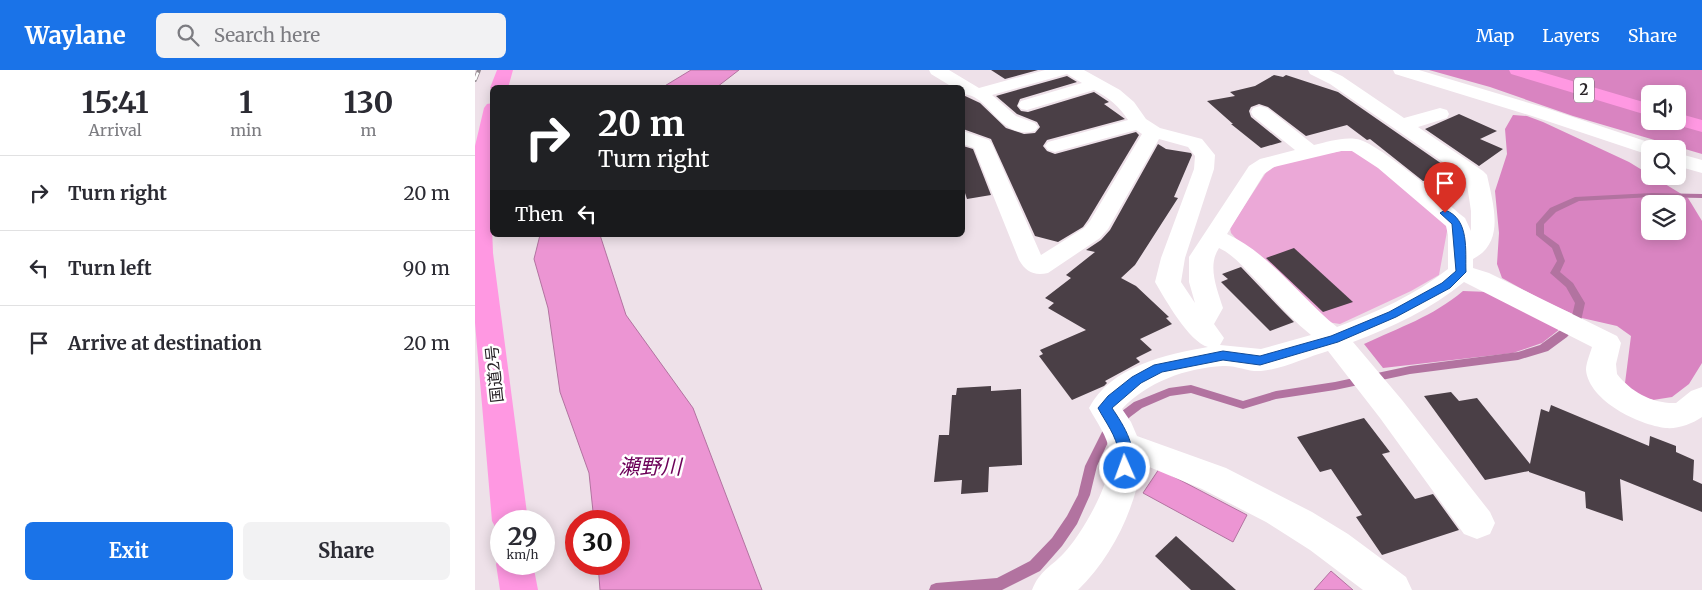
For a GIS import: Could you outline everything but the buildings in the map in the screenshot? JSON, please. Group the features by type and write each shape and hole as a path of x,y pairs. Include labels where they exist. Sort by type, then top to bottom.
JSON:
{"highway":[{"path":"500,85 505,70"},
{"name":"2","path":"1517,70 1641,107"},
{"name":"国道2号","path":"490,122 479,174 481,253 510,510"},
{"path":"1686,122 1702,126"},
{"path":"517,575 519,590"}],"street":[{"path":"937,70 962,85"},
{"path":"965,87 980,93 1063,70"},
{"path":"1072,70 1114,94 1128,106 1146,128"},
{"path":"1051,590 1078,565 1106,525 1122,482 1127,455 1120,431 1104,408 1112,399 1137,380 1159,368 1223,355 1260,360 1334,339 1399,311 1446,285 1460,264 1476,248 1482,233 1477,175 1335,80 1315,70"},
{"path":"1401,70 1539,112 1641,146"},
{"path":"1027,105 1096,84"},
{"path":"980,93 1009,120 1028,127"},
{"path":"1260,112 1310,152"},
{"path":"1401,124 1421,121 1440,114"},
{"path":"965,138 982,144 1031,260 1039,267 1092,233 1100,224 1146,128"},
{"path":"1055,146 1146,128 1195,143 1205,155 1204,170 1173,258 1168,282 1183,306 1223,355"},
{"path":"1200,325 1209,308 1202,282 1201,257 1256,170 1267,163 1310,152 1341,145 1356,145 1385,164 1457,223 1460,235 1460,264"},
{"path":"1686,162 1702,167"},
{"path":"1213,238 1234,246 1253,262 1309,318 1334,339 1391,409 1477,523"},
{"path":"1460,264 1480,279 1607,343 1601,370 1606,384 1624,399 1654,413 1675,416 1695,407 1702,399"},
{"path":"1124,445 1164,456 1300,523 1393,590"}],"shaded area":[{"path":"1429,70 1702,70 1702,154 1686,149 1686,140 1654,140 1573,116 1490,87"},
{"path":"1513,115 1527,116 1629,162 1641,169 1641,185 1667,185 1683,195 1641,195 1641,240 1686,240 1686,197 1688,198 1702,221 1702,363 1689,384 1672,397 1653,400 1636,395 1625,383 1631,336 1617,326 1582,318 1544,301 1502,278 1497,264 1499,233 1495,191 1507,154 1505,129"},
{"path":"1347,150 1361,153 1448,226 1439,275 1411,291 1340,324 1321,321 1238,241 1231,233 1230,228 1267,171 1296,160"},
{"path":"1463,291 1489,292 1560,329 1542,343 1513,353 1383,368 1364,344 1428,315"}],"water":[{"path":"691,70 739,70 720,85 666,85"},
{"name":"瀬野川","path":"540,237 601,237 626,315 693,408 762,590 600,590 599,575 630,575 630,510 593,510 589,473 560,392 548,308 534,259"},
{"path":"1159,469 1247,515 1233,542 1143,493"},
{"path":"1331,571 1353,590 1314,590"}],"waterway":[{"path":"936,590 998,585 1035,566 1057,542 1072,520 1084,495 1091,466 1106,435 1126,414 1138,405 1169,392 1191,389 1243,405 1276,395 1335,386 1410,370 1518,356 1544,348 1563,334 1576,321 1580,303 1570,285 1555,273 1561,261 1556,247 1540,235 1540,224 1553,210 1578,199 1652,195 1702,196"}],"railway":[{"path":"475,80 479,70"}],"route":[{"path":"1125,468 1127,455 1120,431 1104,408 1112,399 1137,380 1159,368 1223,355 1260,360 1334,339 1393,314 1446,285 1461,272 1460,235 1457,223 1445,213"}]}
